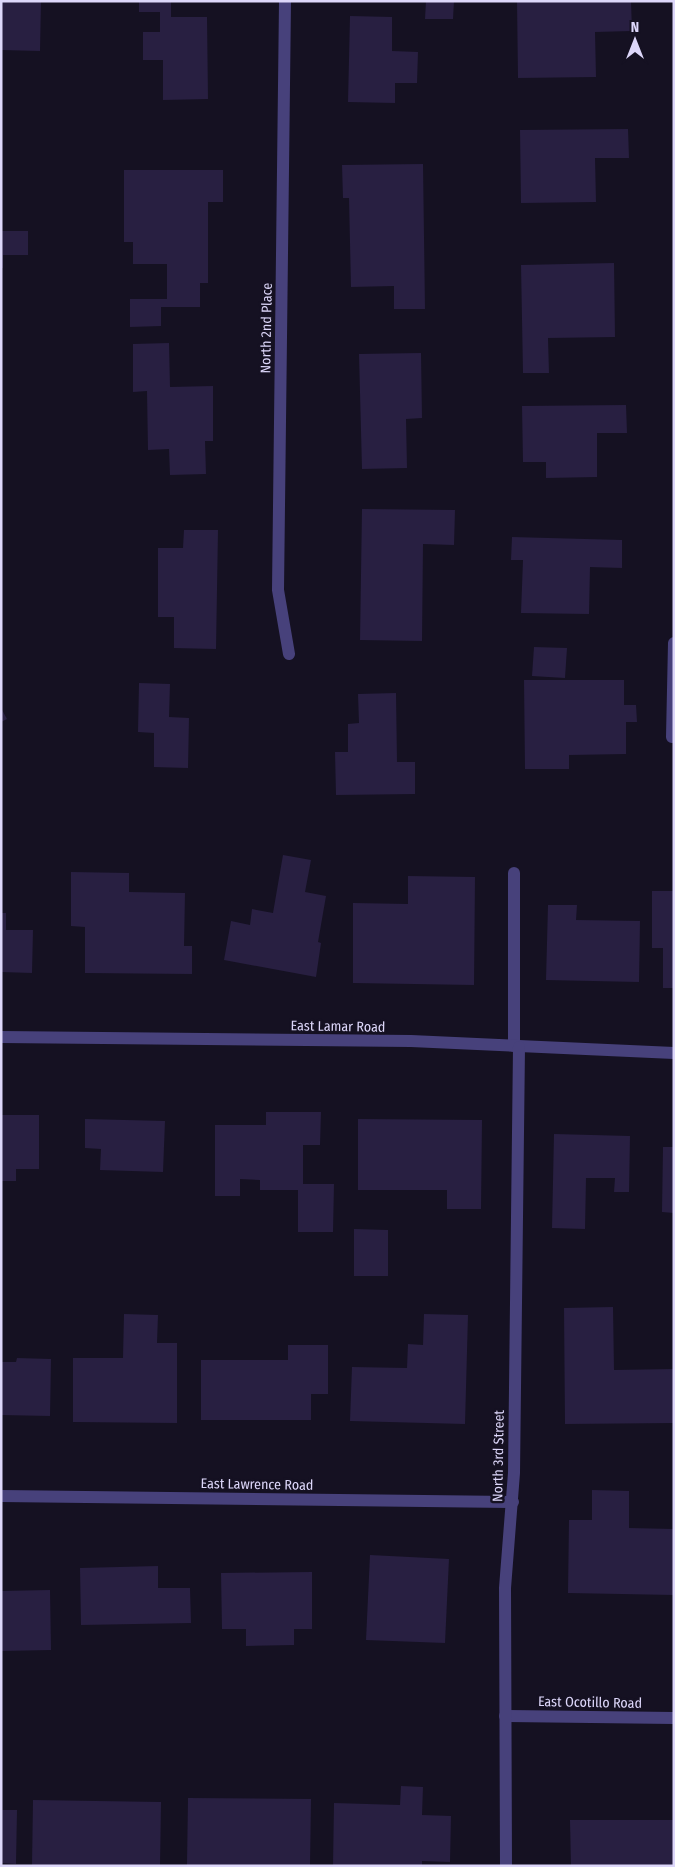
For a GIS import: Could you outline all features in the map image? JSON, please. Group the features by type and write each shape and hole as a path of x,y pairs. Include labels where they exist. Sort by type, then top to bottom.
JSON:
{"street":[{"name":"North 2nd Place","path":"285,1 278,590 289,654"},
{"path":"672,737 674,642"},
{"name":"North 3rd Street","path":"506,1866 505,1588 513,1502 516,1046 514,873"},
{"name":"East Lamar Road","path":"1,1037 411,1041 674,1053"},
{"name":"East Lawrence Road","path":"1,1496 513,1502"},
{"name":"East Ocotillo Road","path":"505,1716 674,1718"}],"building":[{"path":"1,1 41,1 40,51 1,50"},
{"path":"139,1 171,1 171,17 207,17 208,99 163,100 163,60 143,60 143,32 160,32 160,12 139,12"},
{"path":"426,1 454,1 453,19 425,19"},
{"path":"517,1 631,1 632,31 595,32 596,77 518,78"},
{"path":"350,16 392,17 392,51 418,52 417,83 395,83 395,103 348,102"},
{"path":"628,129 629,158 595,158 596,202 521,203 520,130"},
{"path":"423,164 425,309 394,309 394,286 351,287 349,198 343,198 342,165"},
{"path":"124,170 223,170 223,202 208,202 208,283 200,283 200,307 161,307 161,326 130,327 130,299 167,299 167,264 133,264 133,242 124,242"},
{"path":"1,231 28,231 28,255 3,255 3,268 1,268"},
{"path":"614,263 615,337 548,338 549,373 523,373 521,265"},
{"path":"169,343 170,387 213,386 213,441 205,441 206,474 170,475 169,449 148,450 147,391 133,392 133,344"},
{"path":"421,353 422,418 406,419 407,468 362,469 359,354"},
{"path":"626,405 627,433 597,433 597,477 546,478 546,462 523,462 522,406"},
{"path":"362,509 455,510 454,545 423,544 422,641 360,640"},
{"path":"184,530 218,530 216,649 174,648 174,617 158,617 158,548 183,548"},
{"path":"512,537 622,540 622,568 590,567 589,614 521,613 523,560 511,560"},
{"path":"534,647 567,648 565,678 532,676"},
{"path":"524,680 624,680 624,705 636,705 637,722 626,722 626,754 569,755 569,769 525,769"},
{"path":"139,683 170,684 169,717 189,718 188,768 154,767 154,733 138,732"},
{"path":"396,693 397,762 415,762 415,794 336,795 335,752 348,752 348,724 359,723 358,694"},
{"path":"1,708 7,719 1,722"},
{"path":"283,855 311,860 305,892 326,896 318,942 321,943 316,977 224,960 231,921 250,925 252,909 273,913"},
{"path":"71,872 129,873 129,892 185,893 184,946 192,946 192,974 85,973 85,927 71,926"},
{"path":"408,876 475,877 474,985 353,983 353,903 408,904"},
{"path":"652,891 674,891 674,988 663,988 663,948 652,948"},
{"path":"548,905 577,905 576,920 640,921 639,982 546,980"},
{"path":"1,913 6,913 6,930 33,930 32,973 1,972"},
{"path":"266,1112 321,1112 320,1145 303,1145 303,1184 334,1184 333,1232 298,1232 298,1190 260,1190 260,1180 240,1179 240,1196 215,1196 215,1125 266,1125"},
{"path":"1,1115 39,1115 39,1169 16,1169 16,1181 1,1181"},
{"path":"85,1119 165,1121 163,1172 100,1170 101,1149 85,1148"},
{"path":"358,1119 482,1120 481,1209 447,1209 447,1190 358,1190"},
{"path":"554,1134 630,1136 629,1192 614,1192 615,1178 586,1178 585,1229 552,1228"},
{"path":"663,1147 674,1147 674,1213 662,1212"},
{"path":"354,1229 388,1230 388,1276 354,1276"},
{"path":"613,1307 614,1370 674,1369 674,1423 565,1424 564,1308"},
{"path":"124,1314 158,1315 157,1343 177,1343 177,1423 73,1422 73,1358 123,1358"},
{"path":"424,1314 468,1315 465,1424 350,1421 352,1367 407,1368 408,1344 423,1345"},
{"path":"288,1345 328,1345 328,1394 311,1394 311,1420 201,1420 201,1360 288,1360"},
{"path":"17,1358 51,1359 50,1416 1,1415 1,1362 16,1362"},
{"path":"592,1490 629,1491 629,1528 674,1529 674,1595 568,1593 569,1520 592,1520"},
{"path":"370,1555 449,1559 445,1643 366,1640"},
{"path":"158,1566 158,1588 190,1588 191,1623 81,1625 80,1568"},
{"path":"312,1572 312,1629 294,1629 294,1645 246,1646 246,1629 222,1629 221,1573"},
{"path":"50,1590 51,1650 1,1651 1,1591"},
{"path":"401,1786 423,1787 422,1815 451,1816 450,1862 422,1861 422,1866 333,1866 334,1803 400,1805"},
{"path":"188,1798 311,1799 310,1866 187,1865"},
{"path":"33,1800 161,1802 160,1866 32,1866"},
{"path":"1,1810 17,1810 16,1864 1,1863"},
{"path":"570,1820 674,1820 674,1866 571,1866"}]}
